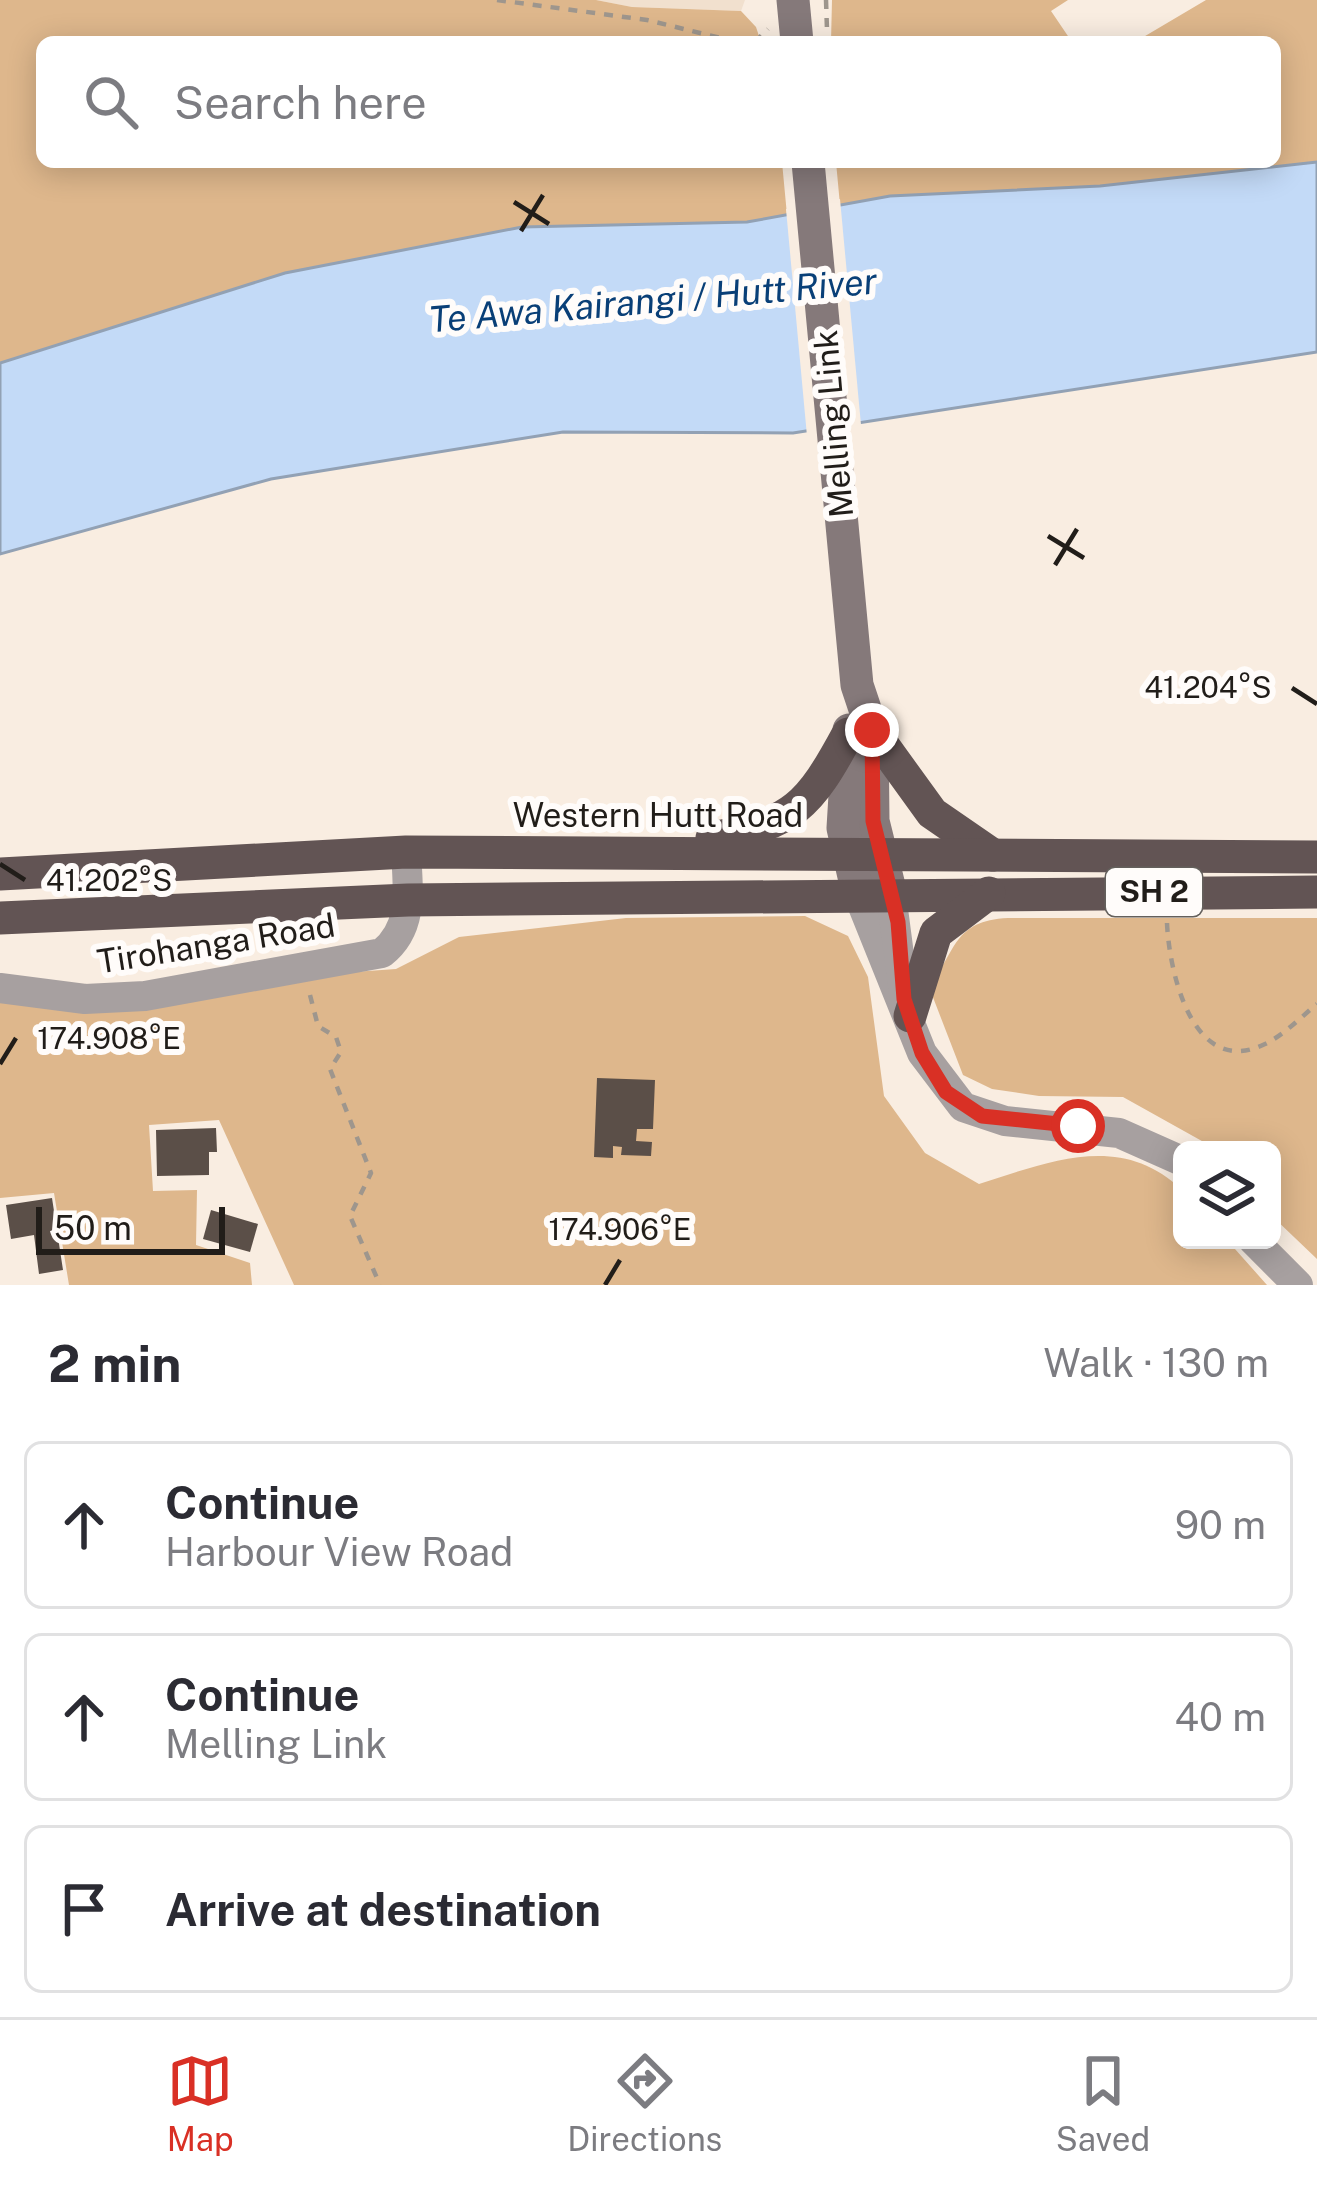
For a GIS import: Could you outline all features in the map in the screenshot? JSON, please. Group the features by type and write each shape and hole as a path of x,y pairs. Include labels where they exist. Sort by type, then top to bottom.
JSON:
{"highway":[{"path":"639,851 778,821 818,790 860,732 932,813 995,856"},
{"name":"Western Hutt Road","path":"0,874 406,852 1317,856"},
{"path":"907,1007 936,933 990,892"},
{"name":"SH 2","path":"0,918 408,900 1317,892"}],"main road":[{"path":"793,0 798,36"},
{"name":"Melling Link","path":"809,168 856,669 864,855 874,894"}],"street":[{"path":"406,852 408,900"},
{"path":"874,894 907,1007 932,1072 963,1107 1005,1121 1119,1133 1173,1157"},
{"name":"Tirohanga Road","path":"0,988 115,999 382,953 400,935 408,900"},
{"path":"1262,1249 1298,1285"}],"path":[{"path":"497,0 646,20 712,36"},
{"path":"798,36 826,0"},
{"path":"1167,917 1171,968 1184,1012 1220,1044 1245,1049 1264,1045 1317,1004"},
{"path":"303,966 318,1026 336,1037 341,1052 330,1069 371,1173 350,1216 380,1285"}],"shaded area":[{"path":"0,0 596,0 632,7 741,11 756,27 759,36 36,36 36,168 783,168 787,215 747,222 522,227 285,273 0,363"},
{"path":"596,0 745,0 741,11 632,7"},
{"path":"832,0 1068,0 1051,11 1068,36 831,36"},
{"path":"1206,0 1317,0 1317,162 1281,166 1281,36 1145,36"},
{"path":"837,168 1263,168 1100,186 890,196 840,205"},
{"path":"805,916 848,936 868,977 884,1096 925,1153 979,1184 1084,1157 1134,1161 1173,1183 1173,1249 1235,1249 1267,1285 294,1285 219,1120 149,1125 153,1191 197,1190 196,1245 250,1263 252,1285 69,1285 54,1193 0,1198 0,997 396,969 459,937 626,918"},
{"path":"1317,918 1317,1259 1281,1225 1281,1141 1202,1141 1123,1097 1039,1096 992,1089 963,1075 929,987 966,931 990,920"}],"water":[{"name":"Te Awa Kairangi / Hutt River","path":"1317,162 1317,352 793,433 563,432 271,479 0,554 0,363 285,273 522,227 747,222 890,196 1100,186"}],"pier":[{"path":"840,199 861,425 807,436 786,209"}],"building":[{"path":"597,1078 655,1080 653,1129 637,1129 636,1141 652,1142 651,1156 621,1155 622,1147 613,1146 613,1158 594,1157"},
{"path":"216,1128 217,1152 209,1152 209,1175 157,1176 156,1130"},
{"path":"52,1198 63,1270 39,1274 34,1235 11,1239 6,1205"},
{"path":"211,1210 258,1224 250,1252 203,1239"}],"route":[{"path":"872,730 873,821 898,922 904,999 922,1053 946,1092 982,1116 1078,1126"}]}
